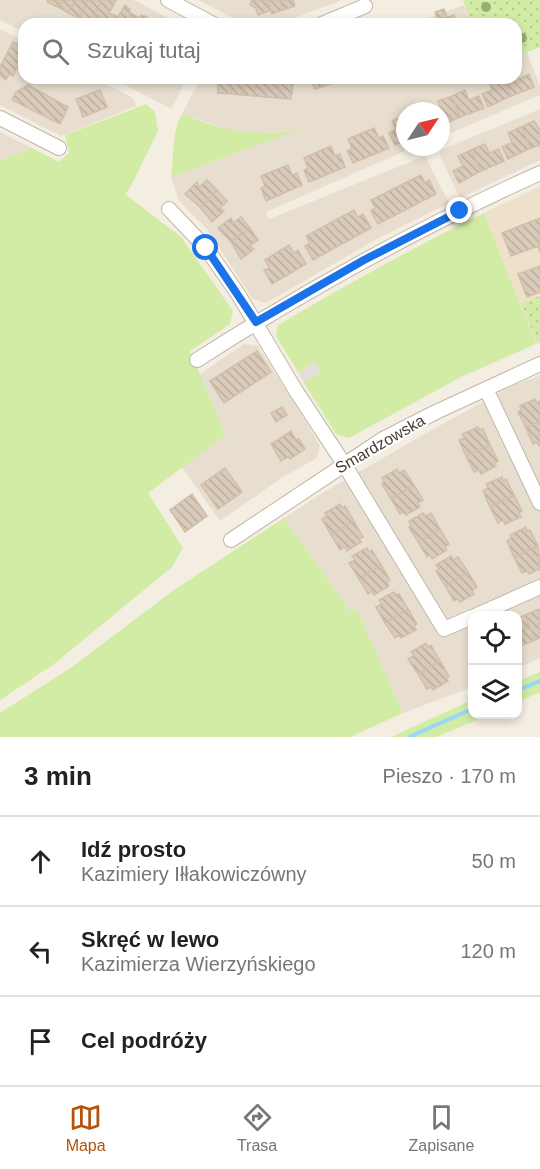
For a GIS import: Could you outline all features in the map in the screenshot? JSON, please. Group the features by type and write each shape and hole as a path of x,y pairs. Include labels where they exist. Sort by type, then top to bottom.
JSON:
{"street":[{"path":"168,0 202,18"},
{"path":"336,18 365,6"},
{"path":"0,118 59,148"},
{"path":"197,360 256,322 399,241 540,173"},
{"path":"169,209 206,248 256,322 296,391 344,464 444,629 468,619"},
{"name":"Smardzowska","path":"231,540 383,439 540,364"},
{"path":"486,389 540,503"},
{"path":"486,611 540,588"}],"shaded area":[{"path":"0,0 134,0 168,18 18,18 18,29 0,20"},
{"path":"198,0 342,0 294,18 233,18"},
{"path":"464,5 469,18 428,18"},
{"path":"0,29 18,39 18,84 106,84 133,98 136,106 61,136 0,105"},
{"path":"527,52 540,86 540,95 450,133 450,102 396,102 396,155 266,212 269,219 425,156 449,203 375,240 266,303 253,299 207,229 179,201 171,177 297,131 251,133 229,130 182,114 198,84 522,84 522,54"},
{"path":"123,84 184,84 171,109"},
{"path":"540,109 540,160 460,198 440,156 450,156 450,146"},
{"path":"0,132 32,148 0,160"},
{"path":"540,186 540,343 536,344 484,213"},
{"path":"244,344 258,346 320,445 317,458 283,477 220,521 182,467 226,435 200,374"},
{"path":"315,362 321,372 304,383 298,372"},
{"path":"540,376 540,658 522,666 522,611 468,611 468,689 403,713 357,609 350,611 284,518 421,436 516,384"}],"green space":[{"path":"463,0 540,0 540,47 522,54 522,18 469,18"},
{"path":"146,104 155,112 158,131 125,194 181,237 233,311 230,324 190,351 226,435 148,493 183,548 172,567 54,664 0,700 0,160 32,148 59,162 69,153 65,135"},
{"path":"182,114 212,125 240,131 268,133 300,130 171,177 175,136"},
{"path":"484,213 536,344 461,377 349,438 336,434 304,383 321,372 315,362 298,372 276,336 278,325 380,267"},
{"path":"540,296 540,341 537,343 521,303"},
{"path":"284,518 350,611 357,609 403,713 350,737 0,737 0,713 72,667 174,590"},
{"path":"540,672 540,692 522,700 522,679"},
{"path":"468,702 468,719 479,719 436,737 391,737"}],"building":[{"path":"48,0 62,0 58,7 47,2"},
{"path":"62,0 75,0 68,13 58,7"},
{"path":"75,0 88,0 79,18 68,13"},
{"path":"88,0 102,0 93,18 79,18"},
{"path":"102,0 116,0 109,13 114,15 112,18 93,18"},
{"path":"252,0 267,0 271,10 258,15 256,8 250,5"},
{"path":"267,0 280,0 283,10 272,14"},
{"path":"280,0 293,0 295,6 283,10"},
{"path":"125,5 134,15 132,18 112,18 114,15 118,17"},
{"path":"444,9 447,17 437,18 435,12"},
{"path":"13,42 18,45 18,66 13,76 9,74 6,80 0,76 0,67"},
{"path":"529,74 534,87 511,96 506,84 522,84 522,78"},
{"path":"217,84 232,84 231,94 218,93"},
{"path":"232,84 243,84 242,95 231,94"},
{"path":"243,84 255,84 254,96 242,95"},
{"path":"255,84 267,84 266,97 254,96"},
{"path":"267,84 279,84 278,98 266,97"},
{"path":"279,84 293,84 291,99 278,98"},
{"path":"312,84 327,84 327,85 315,89"},
{"path":"490,84 506,84 511,96 488,107 482,94 492,90"},
{"path":"28,85 68,107 60,124 12,100 16,92"},
{"path":"100,90 107,107 83,117 76,99"},
{"path":"465,90 469,100 479,96 484,108 460,117 452,96"},
{"path":"452,96 460,117 450,122 450,102 438,101"},
{"path":"534,121 540,130 540,145 531,148 521,127"},
{"path":"521,127 531,148 508,159 502,147 512,143 508,133"},
{"path":"374,128 379,138 383,136 389,148 353,163 347,151 352,149 348,139"},
{"path":"396,129 396,144 395,145 389,133"},
{"path":"485,144 489,153 499,149 504,161 481,171 471,150"},
{"path":"331,146 335,156 340,154 345,167 309,182 304,170 308,168 304,158"},
{"path":"471,150 481,171 459,183 453,171 463,166 458,156"},
{"path":"288,165 292,175 297,173 302,185 266,201 261,188 265,186 261,176"},
{"path":"421,175 425,183 429,180 436,194 378,224 371,211 375,208 371,200"},
{"path":"207,180 217,190 200,207 185,194 197,182 199,187"},
{"path":"217,190 227,201 220,208 224,211 212,222 200,207"},
{"path":"354,210 358,217 363,214 371,228 313,260 305,246 310,243 306,236"},
{"path":"241,217 250,228 231,242 218,228 231,218 233,223"},
{"path":"540,218 540,252 538,246 511,256 502,233"},
{"path":"250,228 258,240 250,246 254,249 241,259 231,242"},
{"path":"289,245 294,253 298,250 306,264 272,284 264,270 269,268 265,260"},
{"path":"540,266 540,292 527,297 518,274"},
{"path":"257,351 271,372 224,403 210,381"},
{"path":"535,399 537,403 540,401 540,421 526,428 518,412 521,410 520,406"},
{"path":"282,407 287,415 276,422 271,413"},
{"path":"540,421 539,446 537,442 533,444 526,428"},
{"path":"478,427 479,430 483,429 490,445 466,456 459,440 464,438 462,434"},
{"path":"291,431 305,449 290,459 288,457 281,461 271,444"},
{"path":"490,445 498,461 495,463 496,466 481,474 479,470 474,472 466,456"},
{"path":"225,468 242,492 218,509 201,485"},
{"path":"397,469 399,473 404,470 414,485 391,499 382,484 384,482 382,478"},
{"path":"502,477 503,481 506,479 514,495 490,507 483,491 488,488 486,484"},
{"path":"414,485 423,500 418,503 420,507 406,515 403,512 400,514 391,499"},
{"path":"192,494 207,516 185,532 170,510"},
{"path":"514,495 522,511 519,513 521,517 505,524 503,520 498,523 490,507"},
{"path":"340,504 342,508 345,506 354,521 331,535 322,519 327,516 325,513"},
{"path":"423,513 426,516 431,513 440,529 418,542 409,527 411,525 409,521"},
{"path":"354,521 363,537 359,539 361,542 347,551 345,547 340,550 331,535"},
{"path":"526,527 538,546 514,557 507,541 512,538 510,535"},
{"path":"440,529 449,544 445,547 447,550 432,559 430,555 427,557 418,542"},
{"path":"538,546 540,569 529,574 527,571 522,573 514,557"},
{"path":"367,548 369,552 372,550 381,565 359,579 349,563 355,560 352,556"},
{"path":"451,556 453,560 458,557 468,572 445,586 436,571 439,569 436,565"},
{"path":"381,565 390,580 387,582 389,586 374,595 372,591 368,594 359,579"},
{"path":"468,572 477,587 472,590 474,594 460,602 457,599 454,601 445,586"},
{"path":"394,592 396,595 399,594 408,609 385,623 376,607 382,604 379,600"},
{"path":"408,609 417,624 414,626 416,630 401,638 399,635 395,638 385,623"},
{"path":"539,609 540,638 535,640 525,615"},
{"path":"525,615 535,640 522,645 522,616"},
{"path":"426,643 428,647 431,645 440,661 418,674 408,659 414,655 411,652"},
{"path":"440,661 449,676 446,678 448,681 433,690 431,687 427,689 418,674"}],"waterway":[{"path":"522,688 540,681"},
{"path":"409,737 468,711"}],"route":[{"path":"206,248 256,322 364,260 460,211"}]}
